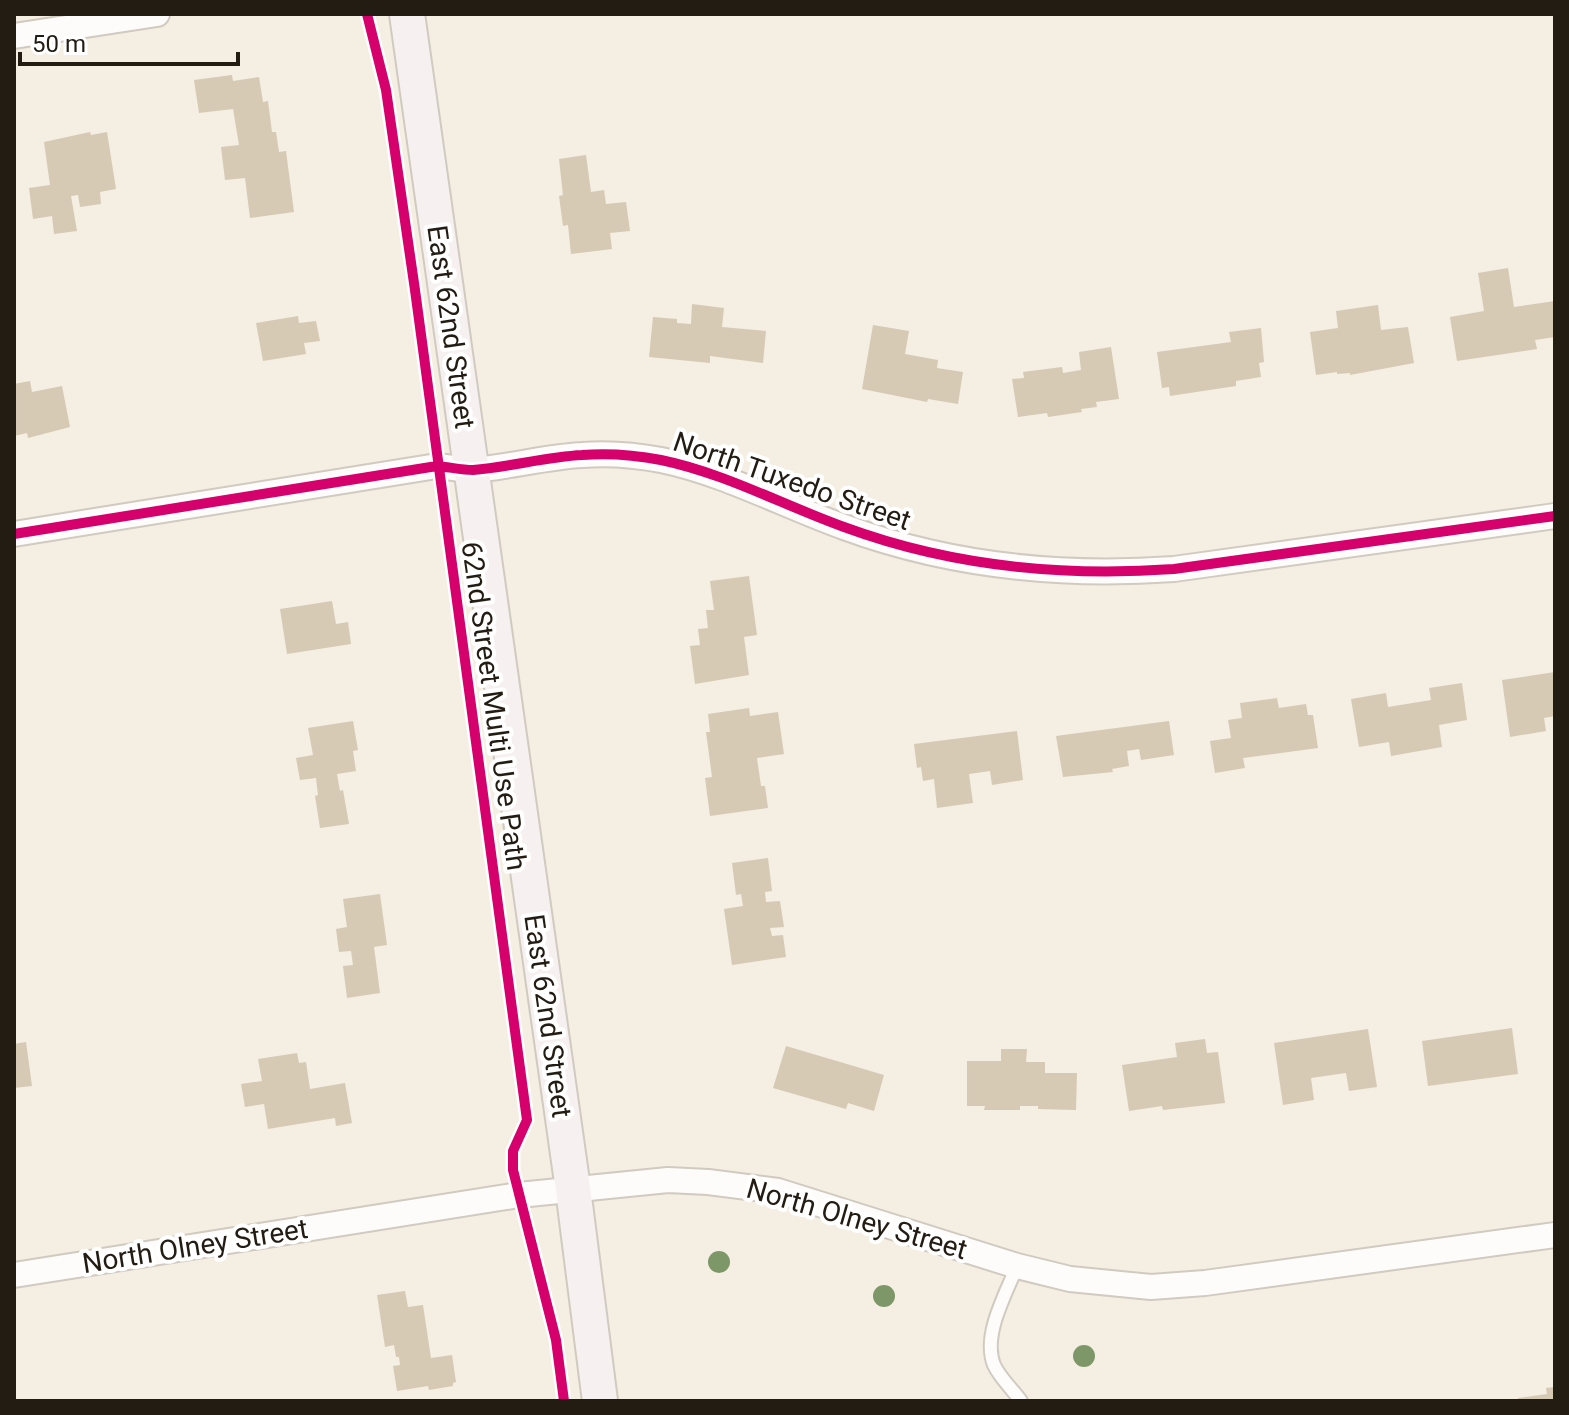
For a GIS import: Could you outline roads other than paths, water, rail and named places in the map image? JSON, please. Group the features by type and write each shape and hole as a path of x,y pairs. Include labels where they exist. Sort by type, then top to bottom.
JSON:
{"street":[{"path":"14,36 157,14"},
{"name":"East 62nd Street","path":"407,14 573,1189 600,1401"},
{"name":"North Tuxedo Street","path":"14,534 437,466 471,470 581,455 614,454 649,458 713,475 855,531 919,550 998,565 1067,571 1174,569 1555,516"},
{"name":"North Olney Street","path":"14,1275 573,1189 668,1180 751,1186 816,1202 1017,1266 1083,1282 1138,1286 1178,1286 1555,1235"}],"lane":[{"path":"1017,1266 998,1316 990,1349 995,1367 1021,1401"}]}
